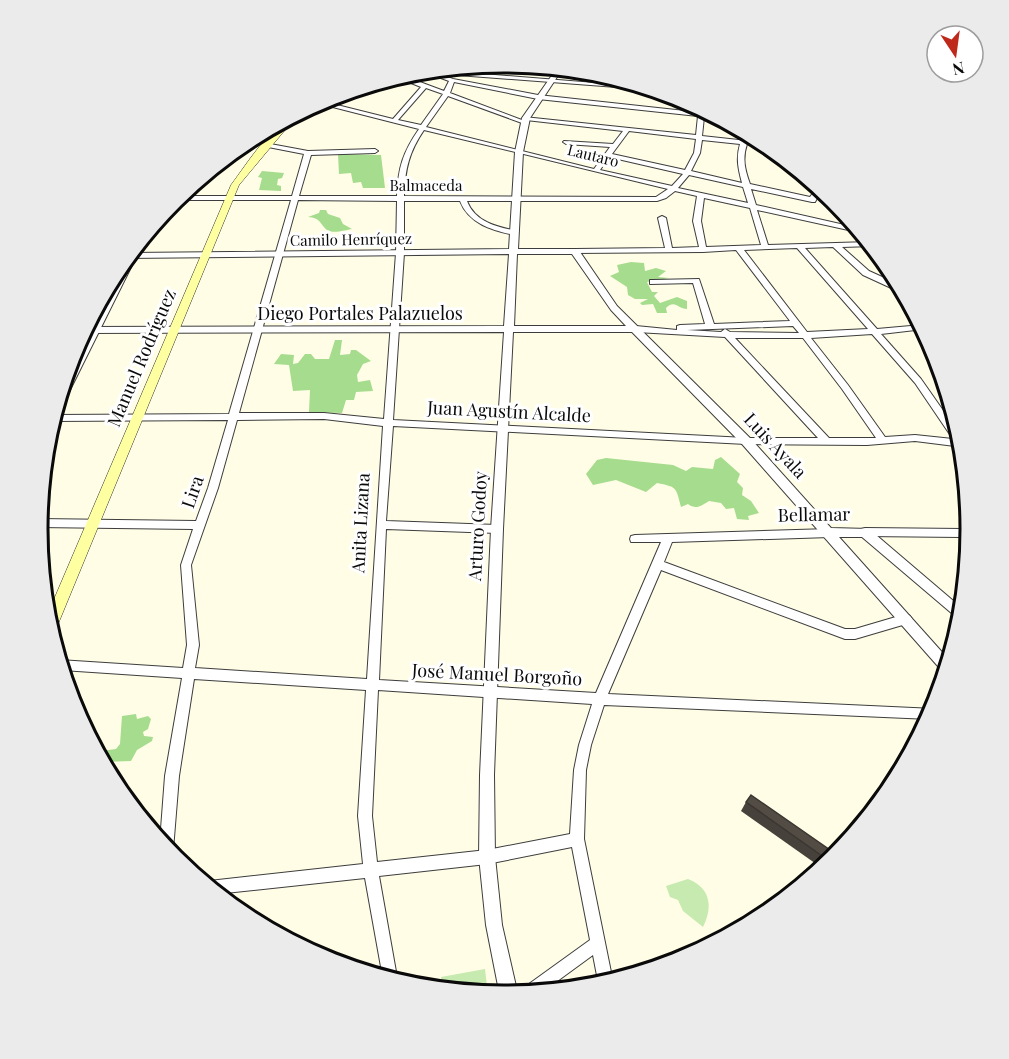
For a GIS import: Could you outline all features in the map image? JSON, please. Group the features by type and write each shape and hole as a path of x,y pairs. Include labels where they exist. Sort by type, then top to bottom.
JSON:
{"main road":[{"name":"Manuel Rodríguez","path":"56,612 135,418 229,198 241,176 275,135"}],"street":[{"path":"491,73 601,84"},
{"path":"473,74 589,81"},
{"name":"Arturo Godoy","path":"507,986 494,925 487,857 490,692 502,429 519,152 525,120 538,97 555,76"},
{"path":"443,77 538,97 690,113"},
{"name":"Anita Lizana","path":"389,971 371,872 365,816 371,685 404,163 410,146 446,94 452,80"},
{"path":"414,82 525,120 698,136 748,143"},
{"path":"395,120 425,86"},
{"name":"Lautaro","path":"335,106 620,177 847,228"},
{"path":"673,189 697,152 700,117"},
{"path":"596,171 627,129"},
{"path":"558,161 564,152 567,139 616,146"},
{"path":"266,141 308,153 375,151"},
{"path":"744,143 740,156 746,187 765,247"},
{"name":"Lira","path":"167,836 172,776 190,672 193,626 185,571 233,418 308,153"},
{"path":"608,155 812,200 815,195"},
{"path":"620,177 634,161"},
{"name":"Balmaceda","path":"191,198 653,200 663,197 673,189"},
{"path":"701,195 697,221 703,250"},
{"path":"463,200 468,211 481,222 514,233"},
{"path":"662,218 669,250"},
{"path":"834,244 866,273 889,283"},
{"path":"575,251 703,250 860,244"},
{"path":"798,245 918,381 948,424"},
{"path":"738,248 882,440"},
{"name":"Camilo Henríquez","path":"139,256 575,251"},
{"name":"Luis Ayala","path":"575,251 602,293 746,441 941,660"},
{"path":"653,282 696,281 710,326"},
{"path":"82,357 110,299"},
{"name":"Diego Portales Palazuelos","path":"96,330 508,331 796,323"},
{"path":"723,326 727,336 827,442"},
{"name":"Diego Portales Palazuelos","path":"636,329 727,336 876,332 914,328"},
{"name":"Juan Agustín Alcalde","path":"62,418 324,416 387,423 746,441 867,442 915,438 952,443"},
{"path":"48,523 200,525"},
{"path":"381,525 497,529"},
{"path":"865,532 961,533"},
{"name":"Bellamar","path":"635,539 865,532 954,609"},
{"path":"604,975 577,839 580,770 585,744 600,699 669,537"},
{"path":"657,564 845,634 855,634 906,619"},
{"name":"José Manuel Borgoño","path":"69,665 600,699 922,713"},
{"path":"221,887 371,872 487,857 577,839"},
{"path":"540,984 596,944"}],"green space":[{"path":"338,154 381,155 385,188 363,188 361,182 353,183 351,173 339,174"},
{"path":"262,171 284,173 282,178 278,179 277,185 281,186 281,191 259,190 262,178 258,177"},
{"path":"320,210 326,210 328,214 340,218 343,224 352,229 333,232 327,230 318,220 308,217 319,213"},
{"path":"631,262 644,263 645,271 656,268 666,271 658,277 669,278 647,282 652,292 658,292 654,296 660,303 677,297 687,301 687,309 672,304 666,308 667,313 657,313 653,304 642,305 640,303 648,299 635,299 628,295 627,287 610,276 619,272 617,265"},
{"path":"335,340 342,340 340,355 350,354 351,350 356,350 371,361 363,364 357,375 358,382 370,380 373,391 356,392 354,400 346,400 342,413 309,412 310,390 293,391 289,365 274,364 281,354 294,355 293,364 298,363 305,354 311,354 315,359 329,359"},
{"path":"721,457 740,474 737,482 743,488 742,495 751,501 759,513 748,516 749,520 737,519 734,508 726,509 721,503 709,501 698,507 688,504 681,507 675,489 672,487 657,483 646,492 616,480 593,485 586,474 597,460 606,458 673,465 686,471 692,467 713,469 715,460"},
{"path":"136,714 137,719 148,716 151,719 148,729 143,732 144,736 153,737 152,741 137,750 131,761 111,762 105,750 116,749 120,744 122,716"},
{"path":"688,879 701,887 708,899 708,912 703,927 683,911 678,900 670,897 666,886"},
{"path":"485,969 487,985 442,981 441,977"}],"building":[{"path":"751,795 829,850 823,856 746,802"}]}
